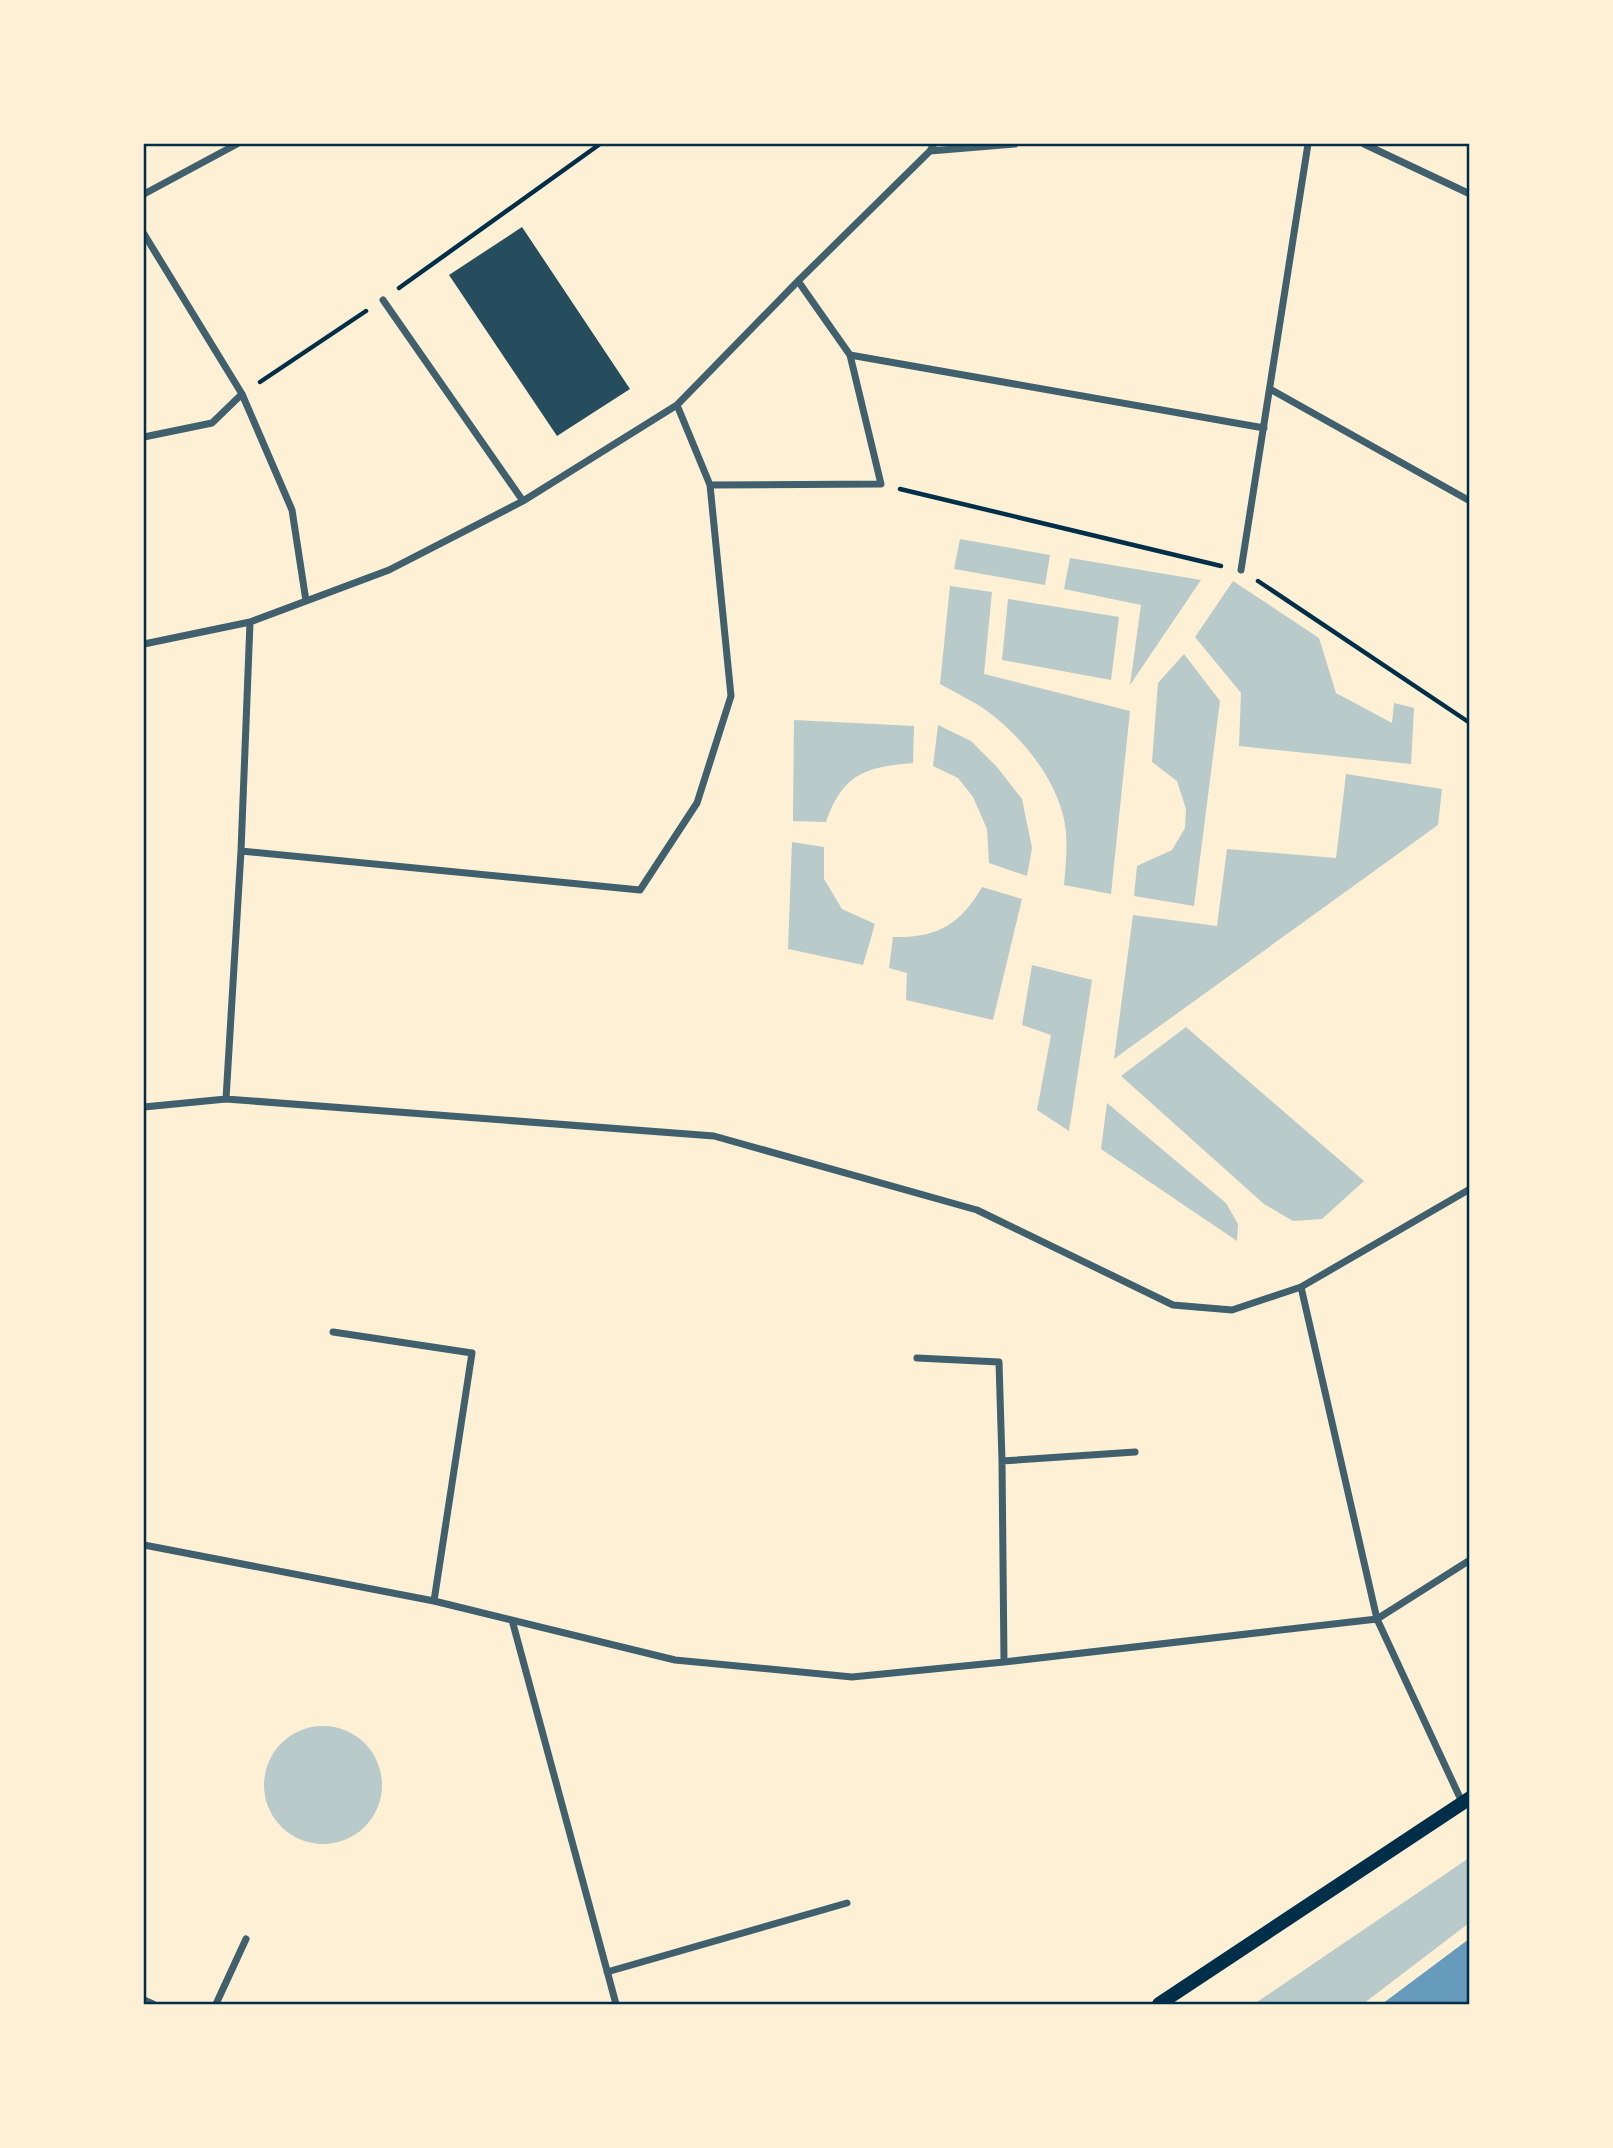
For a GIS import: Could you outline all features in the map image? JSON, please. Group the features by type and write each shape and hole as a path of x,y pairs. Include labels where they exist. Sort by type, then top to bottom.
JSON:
{"main road":[{"path":"1159,2004 1466,1800"}],"street":[{"path":"144,194 237,144"},
{"path":"144,643 250,622 388,570 523,501 677,405 932,147 1015,144"},
{"path":"1241,570 1307,144"},
{"path":"1364,144 1469,194"},
{"path":"144,234 242,394 292,510 306,601"},
{"path":"710,485 881,484 850,355 798,281"},
{"path":"383,300 523,501"},
{"path":"850,355 1264,428"},
{"path":"1270,388 1469,501"},
{"path":"144,437 212,423 242,394"},
{"path":"241,851 640,890 697,803 731,695 710,485 677,405"},
{"path":"226,1099 241,851 250,622"},
{"path":"144,1107 226,1099 714,1136 977,1210 1174,1305 1232,1310 1301,1287 1469,1189"},
{"path":"1301,1287 1377,1619 1466,1800"},
{"path":"333,1332 472,1353 434,1601"},
{"path":"917,1358 999,1362 1004,1662"},
{"path":"1002,1461 1135,1452"},
{"path":"144,1545 434,1601 675,1660 852,1677 1377,1619 1469,1560"},
{"path":"512,1620 616,2004"},
{"path":"607,1972 848,1903"},
{"path":"216,2004 246,1939"},
{"path":"144,2000 153,2004"}],"path":[{"path":"242,394 383,300 600,144"},
{"path":"881,484 1241,570 1469,723"}],"shaded area":[{"path":"960,539 1050,555 1045,585 954,569"},
{"path":"1070,558 1201,580 1130,685 1141,605 1064,589"},
{"path":"1233,581 1319,638 1336,693 1392,723 1394,703 1414,708 1411,764 1239,746 1241,693 1195,637"},
{"path":"950,586 992,592 984,674 1130,711 1111,894 1064,885 1065,823 1052,785 1034,757 999,721 976,704 940,684"},
{"path":"1008,599 1119,617 1111,680 1002,660"},
{"path":"1184,654 1220,701 1194,906 1134,896 1137,866 1172,850 1185,828 1186,809 1177,781 1152,762 1158,683"},
{"path":"794,720 914,726 913,763 882,767 858,776 840,793 826,822 793,821"},
{"path":"938,725 971,741 997,767 1022,799 1032,848 1027,876 989,863 987,829 973,797 958,778 933,766"},
{"path":"1346,774 1442,789 1438,825 1114,1059 1133,915 1217,926 1227,849 1336,858"},
{"path":"792,842 824,847 824,879 842,909 875,924 863,965 788,949"},
{"path":"982,887 1022,899 993,1020 906,1000 907,973 889,968 893,937 922,935 946,927 965,911"},
{"path":"1032,965 1092,980 1069,1131 1037,1110 1051,1035 1022,1025"},
{"path":"1186,1027 1364,1181 1322,1219 1293,1221 1264,1204 1121,1076"},
{"path":"1107,1103 1226,1203 1238,1224 1237,1241 1101,1149"},
{"path":"323,1726 346,1730 365,1743 378,1762 382,1785 378,1808 365,1827 346,1840 323,1844 300,1840 281,1827 268,1808 264,1785 268,1762 281,1743 300,1730"},
{"path":"1469,1858 1469,1923 1363,2004 1254,2004"}],"water":[{"path":"1469,1939 1469,2004 1382,2004"}],"building":[{"path":"522,227 630,389 557,436 449,275"}]}
